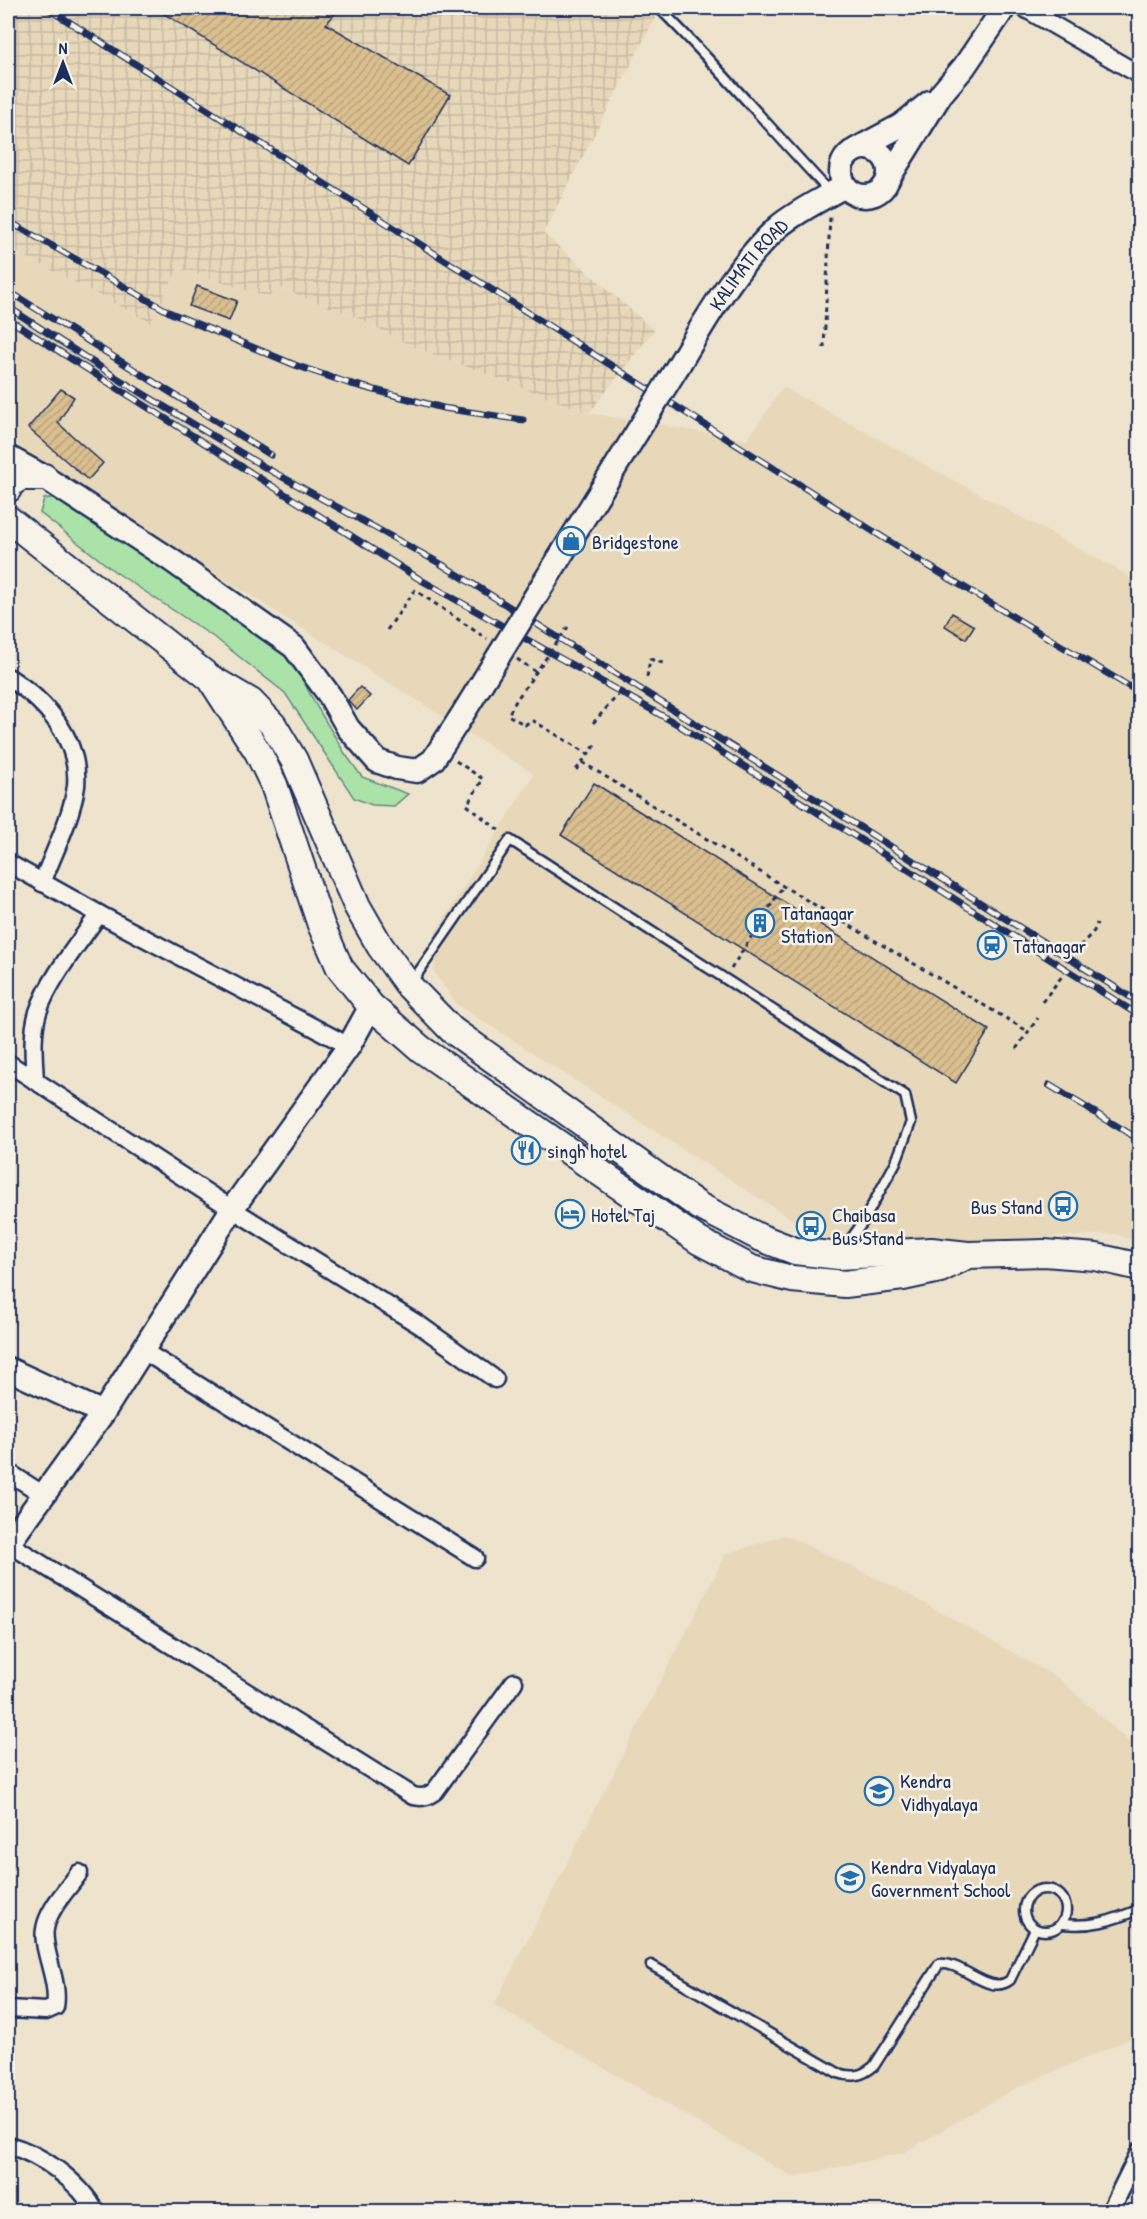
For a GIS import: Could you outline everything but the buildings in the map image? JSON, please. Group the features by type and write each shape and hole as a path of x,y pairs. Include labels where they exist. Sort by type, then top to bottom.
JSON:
{"main road":[{"path":"941,94 900,126 850,152 842,164 838,190 857,195 872,195 884,186 941,94 964,67 1004,8"},
{"path":"857,149 872,149 884,157 889,172 888,179"},
{"name":"KALIMATI ROAD","path":"44,477 171,560 294,647 330,696 348,728 376,761 417,771 433,760 459,720 717,301 744,263 780,226 838,190"},
{"path":"8,457 44,477"},
{"path":"8,489 9,484 21,477 44,477"},
{"path":"10,526 210,678 251,702 273,725 294,760 357,906 380,946 409,986 452,1030 699,1206 759,1237 795,1251 839,1256 932,1251 968,1255 1044,1253 1096,1257 1140,1267"},
{"path":"210,678 258,752 274,785 321,925 340,968 370,1006 421,1049 699,1241 752,1269 792,1279 845,1284 903,1277 930,1271 968,1255"},
{"path":"8,1544 103,1413 232,1209 349,1047 370,1006"},
{"path":"8,1369 103,1413"}],"street":[{"path":"1024,8 1140,75"},
{"path":"8,677 45,706 64,730 74,758 76,785 70,810 42,883"},
{"path":"8,863 349,1047"},
{"path":"35,1082 34,1032 39,1011 52,984 99,914"},
{"path":"8,1063 232,1209 421,1326 495,1379"},
{"path":"142,1350 475,1558"},
{"path":"8,1472 44,1495"},
{"path":"8,1544 413,1796 421,1798 435,1791 514,1682"},
{"path":"8,2009 46,2011 55,2007 52,1969 45,1929 54,1909 79,1873"},
{"path":"8,2145 48,2163 90,2201 96,2211"},
{"path":"1110,2211 1140,2151"}],"lane":[{"path":"658,8 723,74 768,126 838,190"},
{"path":"409,986 510,840 905,1095 911,1122 896,1162 863,1222 839,1256"},
{"path":"1062,1924 1066,1910 1061,1896 1056,1892 1041,1889 1029,1897 1024,1911 1025,1918 1035,1929 1049,1931 1062,1924 1081,1926 1099,1924 1140,1909"},
{"path":"651,1965 838,2073 856,2076 874,2066 939,1964 954,1965 992,1985 1004,1985 1010,1980 1035,1929"}],"path":[{"path":"824,348 838,190"},
{"path":"387,630 414,590 490,641"},
{"path":"568,627 508,715 525,725 532,720 588,754"},
{"path":"508,653 537,672"},
{"path":"647,677 650,659 666,664"},
{"path":"593,723 618,695"},
{"path":"576,770 596,744"},
{"path":"439,750 483,779 467,805 510,840"},
{"path":"582,762 783,886 1029,1032"},
{"path":"725,978 783,886"},
{"path":"1080,946 1094,931 1097,923"},
{"path":"1042,1002 1063,975"},
{"path":"1016,1049 1038,1018"}],"shaded area":[{"path":"8,8 642,8 655,18 543,233 654,330 589,413 407,344 358,318 275,286 269,298 178,268 151,323 8,247"},
{"path":"8,247 151,323 178,268 268,298 275,286 358,318 407,344 589,413 747,440 783,387 1131,577 1139,563 1139,1243 1115,1234 905,1244 820,1237 456,1004 434,972 436,932 534,774 65,479 8,439"},
{"name":"Kendra Vidyalaya Government School","path":"785,1535 899,1589 1060,1679 1139,1751 1139,2035 1014,2089 903,2153 793,2177 494,2005 726,1554"}],"green space":[{"path":"58,497 233,616 293,662 344,752 362,777 408,794 394,806 372,805 354,798 285,693 218,640 114,571 40,513 44,499"}],"railway":[{"path":"47,8 917,559 1140,693"},
{"path":"8,221 171,313 295,365 348,383 443,408 523,420"},
{"path":"8,291 271,455"},
{"path":"8,307 117,378 266,468 441,564 1140,1003"},
{"path":"8,319 421,580 677,724 1140,1016"},
{"path":"1049,1085 1140,1140"}],"place":[{"name":"Bridgestone","path":"571,541"},
{"name":"Tatanagar Station","path":"760,923"},
{"name":"Tatanagar","path":"992,945"},
{"name":"singh hotel","path":"526,1150"},
{"name":"Bus Stand","path":"1063,1206"},
{"name":"Hotel Taj","path":"570,1214"},
{"name":"Chaibasa Bus Stand","path":"811,1226"},
{"name":"Kendra Vidhyalaya","path":"879,1791"},
{"name":"Kendra Vidyalaya Government School","path":"850,1878"}]}
